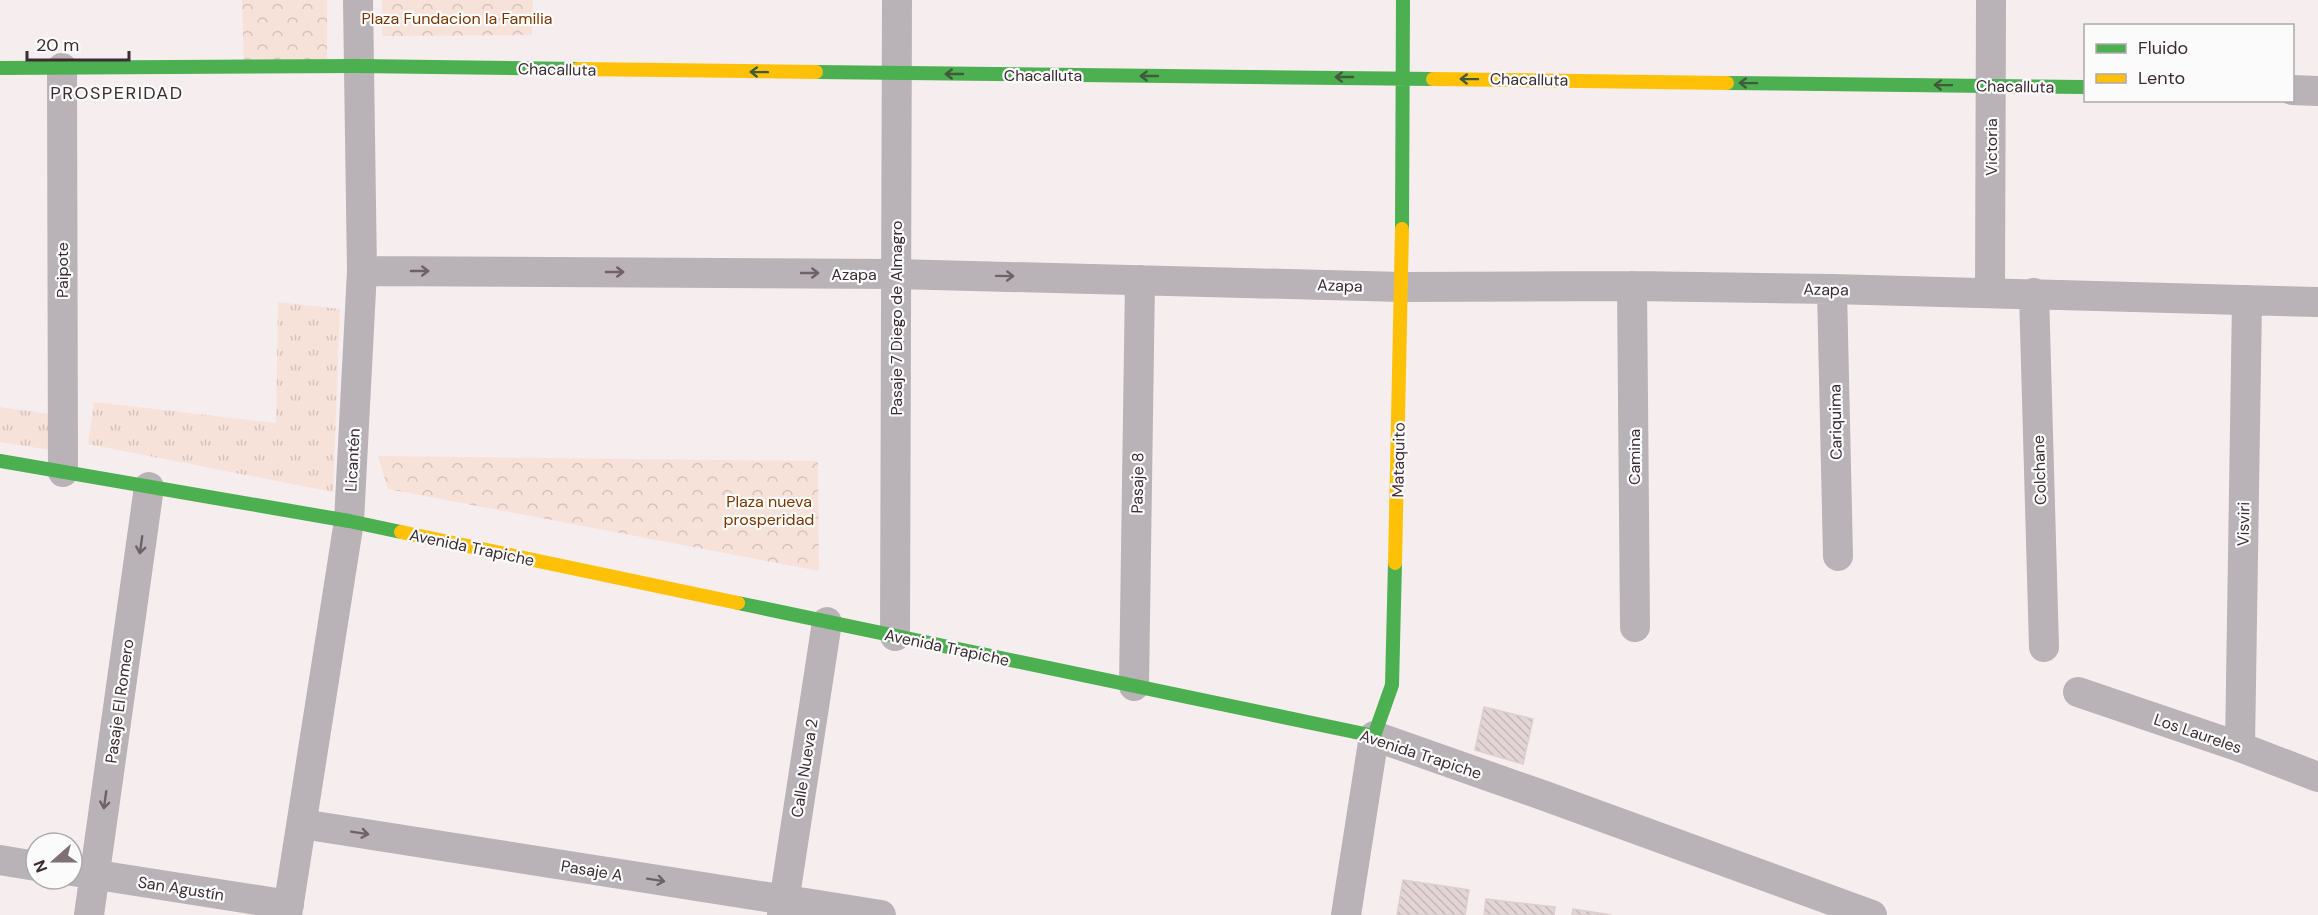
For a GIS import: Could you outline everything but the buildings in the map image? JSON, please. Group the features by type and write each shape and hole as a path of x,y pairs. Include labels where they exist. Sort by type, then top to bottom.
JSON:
{"street":[{"name":"Licantén","path":"288,910 349,521 362,271 357,0"},
{"name":"Pasaje 7 Diego de Almagro","path":"895,636 897,0"},
{"name":"Mataquito","path":"1346,915 1374,736 1392,685 1402,286 1403,0"},
{"name":"Victoria","path":"1990,293 1991,0"},
{"name":"Chacalluta","path":"0,68 358,66 2084,87"},
{"name":"Paipote","path":"62,68 63,472"},
{"path":"2294,90 2318,91"},
{"name":"Azapa","path":"362,271 896,274 1402,286 1832,289 2318,302"},
{"name":"Pasaje 8","path":"1134,686 1140,280"},
{"name":"Camina","path":"1632,286 1635,627"},
{"name":"Cariquima","path":"1832,289 1838,556"},
{"name":"Colchane","path":"2034,293 2044,647"},
{"name":"Visviri","path":"2240,747 2247,300"},
{"name":"Avenida Trapiche","path":"0,461 349,521 1374,736 1872,915"},
{"name":"Pasaje El Romero","path":"84,867 149,487"},
{"name":"Calle Nueva 2","path":"783,907 827,622"},
{"name":"Los Laureles","path":"2078,692 2240,747 2318,777"},
{"name":"Pasaje A","path":"302,824 783,907 881,915"},
{"path":"0,860 24,864"},
{"name":"San Agustín","path":"84,873 288,910"},
{"name":"Pasaje El Romero","path":"84,880 89,915"}],"green space":[{"path":"242,0 327,0 327,68 244,65"},
{"name":"Plaza Fundacion la Familia","path":"382,0 533,0 532,35 382,36"},
{"path":"278,302 340,309 333,492 88,444 94,402 276,423"},
{"path":"0,407 49,414 49,450 0,442"},
{"name":"Plaza nueva prosperidad","path":"378,456 818,461 819,571 388,489"}],"traffic: fast":[{"path":"1402,229 1403,0"},
{"path":"0,68 358,66 578,69"},
{"path":"816,72 1433,79"},
{"path":"1727,83 2084,87"},
{"path":"0,461 401,532"},
{"path":"738,603 1374,736 1392,685 1395,563"}],"traffic: slow":[{"path":"578,69 816,72"},
{"path":"1433,79 1727,83"},
{"path":"1395,563 1402,229"},
{"path":"401,532 738,603"}],"district":[{"name":"PROSPERIDAD","path":"117,93"}]}
